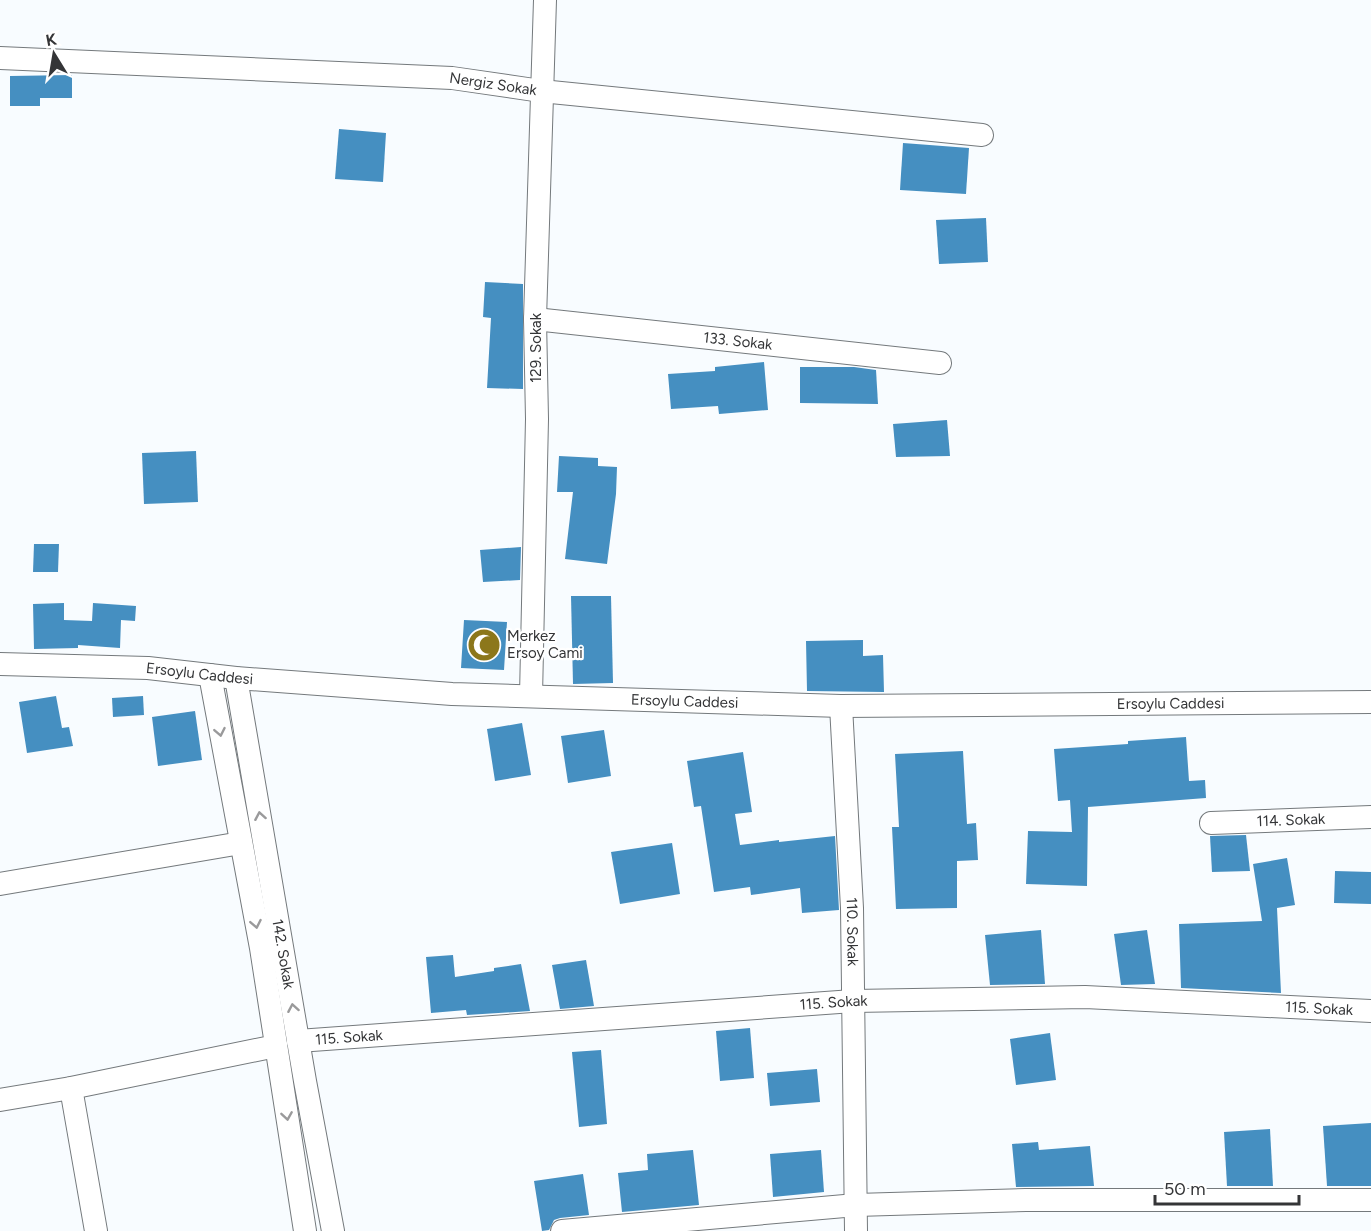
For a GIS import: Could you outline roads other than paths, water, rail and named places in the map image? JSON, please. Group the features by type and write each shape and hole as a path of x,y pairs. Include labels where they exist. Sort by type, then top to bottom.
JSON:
{"street":[{"name":"129. Sokak","path":"531,696 537,419 535,319 545,0"},
{"name":"Nergiz Sokak","path":"0,58 452,78 541,91 982,135"},
{"name":"133. Sokak","path":"535,319 940,363"},
{"name":"Ersoylu Caddesi","path":"1,663 148,668 236,678 452,694 841,706 1371,702"},
{"path":"210,675 261,948 305,1231"},
{"name":"142. Sokak","path":"236,678 333,1231"},
{"name":"110. Sokak","path":"841,706 852,908 856,1231"},
{"name":"114. Sokak","path":"1211,823 1371,817"},
{"path":"0,885 241,843"},
{"name":"115. Sokak","path":"298,1041 853,1001 1085,997 1371,1011"},
{"path":"0,1100 71,1088 276,1046"},
{"path":"71,1088 96,1231"},
{"path":"562,1231 856,1205 1026,1200 1371,1200"}],"place":[{"name":"Merkez Ersoy Cami","path":"484,645"}]}
